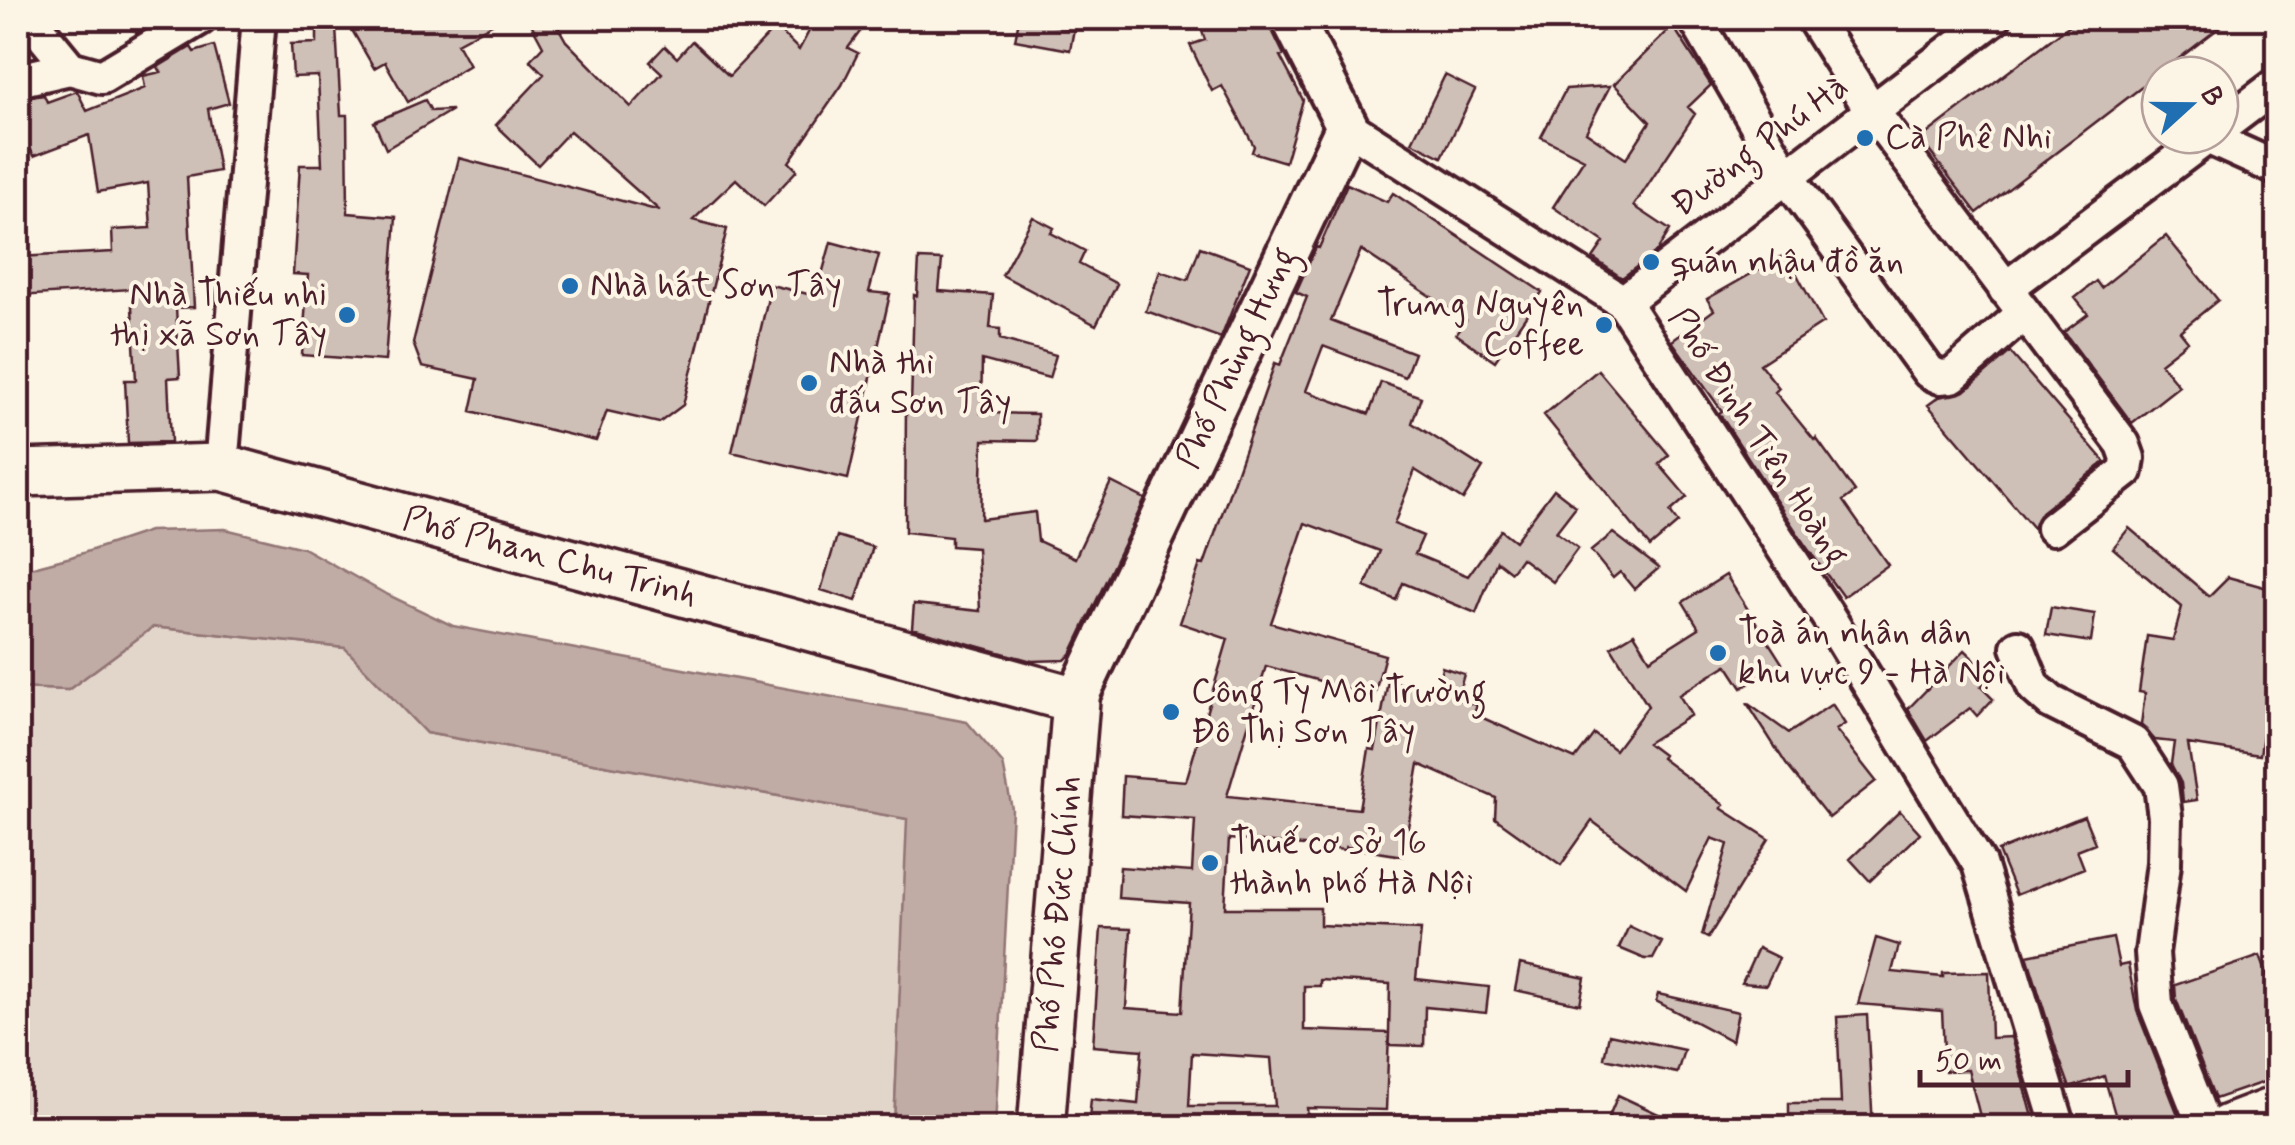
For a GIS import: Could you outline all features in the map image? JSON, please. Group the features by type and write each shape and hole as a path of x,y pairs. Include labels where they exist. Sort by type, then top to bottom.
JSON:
{"main road":[{"name":"Phố Phan Chu Trinh","path":"18,472 220,468 1076,700"},
{"name":"Phố Phó Đức Chính","path":"1041,1128 1076,700"},
{"path":"2228,1128 2278,1109"}],"street":[{"path":"29,18 70,68"},
{"path":"18,80 70,68 102,77 200,18"},
{"path":"220,468 259,18"},
{"path":"1292,18 1347,126"},
{"path":"1694,18 1787,176 1929,372 1940,377 1952,376 2014,301 2187,155"},
{"path":"1813,18 1872,111 2122,444 2128,458 2126,471 2053,528"},
{"name":"Đường Phú Hà","path":"1622,302 1994,18"},
{"path":"2240,113 2278,84"},
{"name":"Phố Đinh Tiên Hoàng","path":"1347,126 1622,302 1829,618 1979,864 2059,1128"},
{"name":"Phố Phùng Hưng","path":"1076,700 1347,126"},
{"path":"2240,148 2278,169"},
{"path":"2018,647 2034,688 2051,702 2133,743 2161,786 2164,862 2152,954 2156,1004 2205,1128"}],"shaded area":[{"path":"225,529 303,548 453,626 967,722 1003,764 1012,809 995,1127 894,1127 907,819 426,733 345,648 153,627 68,690 18,688 18,571 149,531"},
{"path":"153,627 345,648 426,733 908,819 894,1127 18,1128 18,688 68,690"}],"building":[{"path":"126,18 162,18 136,33"},
{"path":"345,18 503,18 457,43 469,65 408,102 385,62 374,68"},
{"name":"Nhà hát Sơn Tây","path":"528,18 553,18 566,41 631,107 662,73 650,62 665,46 677,58 692,41 729,76 776,27 799,50 816,18 870,18 848,48 858,53 842,85 789,162 797,170 764,206 736,179 693,220 727,229 683,405 659,423 607,411 596,441 471,411 478,379 422,367 413,343 459,158 660,211 570,131 538,165 496,125 544,74 530,60 543,46"},
{"path":"1221,18 1266,18 1284,55 1280,56 1303,100 1285,162 1252,152 1254,146 1222,86 1212,91 1190,45 1205,40 1200,25"},
{"path":"2079,18 2232,18 2184,55 2140,55 2140,88 1977,213 1920,139"},
{"path":"1019,19 1074,29 1070,50 1015,40"},
{"path":"1673,26 1711,85 1688,107 1695,114 1634,206 1670,230 1657,251 1622,278 1593,258 1604,242 1553,207 1584,159 1541,137 1566,89 1610,86 1586,132 1626,159 1650,122 1614,84"},
{"name":"Nhà Thiếu nhi thị xã Sơn Tây","path":"336,27 341,115 347,115 348,213 396,217 385,361 302,355 308,275 293,274 300,165 322,165 318,76 293,77 291,44 317,43 317,28"},
{"path":"214,46 229,103 208,109 219,171 187,177 194,307 176,308 180,377 168,378 171,442 128,443 125,380 136,380 131,289 18,296 18,257 113,252 112,230 151,228 148,183 98,192 89,135 34,156 31,150 18,155 18,99 44,95 47,102 77,91 87,111 145,88 143,76 161,72 158,67 191,47 194,52"},
{"path":"1445,75 1475,90 1442,157 1412,142"},
{"path":"425,100 431,111 452,110 386,149 374,122"},
{"path":"1347,184 1387,202 1393,193 1542,292 1495,361 1456,334 1466,320 1361,250 1331,321 1414,353 1405,377 1323,346 1306,391 1369,414 1381,382 1421,397 1412,423 1483,468 1463,500 1415,470 1394,524 1423,536 1415,554 1468,576 1501,530 1515,541 1554,489 1576,506 1556,532 1578,548 1553,582 1521,558 1511,572 1497,561 1476,613 1403,583 1396,600 1365,587 1380,551 1305,523 1271,623 1385,655 1374,696 1266,666 1227,796 1359,809 1369,749 1375,750 1388,681 1436,690 1442,667 1464,674 1457,699 1477,705 1474,714 1575,759 1594,734 1615,750 1648,706 1611,647 1634,633 1650,659 1699,628 1683,602 1726,575 1782,663 1742,688 1727,665 1679,695 1691,715 1647,743 1724,805 1721,808 1769,839 1708,938 1702,935 1728,844 1712,838 1686,891 1592,821 1561,865 1495,818 1496,798 1419,764 1403,856 1346,847 1345,850 1229,839 1225,908 1320,908 1320,925 1421,930 1416,979 1489,987 1486,1013 1425,1007 1424,1046 1389,1045 1386,1110 1307,1108 1309,1126 1291,1128 1088,1128 1091,1099 1138,1104 1142,1050 1093,1046 1101,928 1131,929 1126,1008 1182,1012 1189,903 1118,898 1120,867 1192,872 1195,820 1121,815 1123,776 1186,781 1228,639 1180,623 1275,363 1280,365 1307,297 1296,292 1316,247 1319,248","holes":["1320,980 1390,984 1389,1033 1304,1030 1304,986 1320,986","1192,1053 1271,1058 1275,1106 1189,1106"]},
{"path":"1033,217 1054,228 1051,233 1085,251 1079,264 1117,284 1096,325 1002,275"},
{"path":"2166,236 2218,300 2180,331 2188,341 2160,363 2179,386 2132,423 2064,332 2088,314 2075,298 2096,281 2101,288"},
{"name":"Nhà thi đấu Sơn Tây","path":"831,242 879,255 869,292 890,294 848,479 732,452 771,285 816,296"},
{"path":"1200,247 1250,265 1221,338 1146,311 1160,271 1188,280"},
{"path":"1786,254 1823,323 1760,364 1779,388 1775,392 1816,438 1855,492 1843,501 1888,565 1843,597 1672,341 1714,310 1707,299"},
{"path":"919,259 942,260 939,291 993,295 990,328 1000,329 1000,339 1056,355 1049,378 982,360 981,413 1037,414 1037,441 983,440 981,519 1035,512 1038,541 1075,558 1111,482 1145,499 1065,660 1032,661 912,628 914,604 980,611 977,548 951,546 951,537 905,532 906,406 911,407 914,295 917,296"},
{"path":"2010,352 2105,462 2041,512 2033,528 1928,405 1939,397 1965,391"},
{"path":"1598,370 1669,455 1659,464 1687,497 1670,512 1678,523 1650,547 1544,415"},
{"path":"2129,528 2209,596 2228,577 2278,591 2278,633 2260,755 2188,744 2197,800 2183,802 2181,783 2171,764 2174,742 2155,740 2141,725 2145,693 2139,692 2147,636 2173,640 2182,607 2113,548"},
{"path":"1613,533 1659,568 1634,589 1620,572 1613,578 1591,551"},
{"path":"837,536 873,547 856,601 821,590"},
{"path":"2051,607 2095,614 2091,642 2046,635"},
{"path":"1965,650 1991,675 1981,687 1993,699 1977,716 1970,708 1927,741 1908,709"},
{"path":"1747,703 1789,733 1832,704 1845,724 1836,730 1876,781 1829,818 1786,764"},
{"path":"1900,811 1920,833 1870,881 1850,859"},
{"path":"2084,816 2095,843 2077,850 2084,868 2016,895 1998,851"},
{"path":"1629,926 1662,942 1653,959 1619,948"},
{"path":"1876,938 1899,945 1892,972 1943,977 1943,973 1989,972 1991,1038 2011,1037 2036,1128 1983,1128 1968,1070 1945,1071 1942,1011 1858,1004"},
{"path":"2113,938 2119,966 2128,964 2137,1011 2182,1125 2119,1128 2104,1076 2070,1088 2027,955"},
{"path":"1758,948 1779,958 1766,985 1742,983"},
{"path":"2260,956 2278,1003 2278,1077 2215,1099 2176,999 2175,985"},
{"path":"1520,964 1585,978 1580,1004 1515,990"},
{"path":"1658,994 1738,1012 1732,1041 1656,1001"},
{"path":"1867,1015 1873,1128 1789,1128 1789,1103 1841,1103 1837,1017"},
{"path":"1609,1034 1684,1050 1677,1073 1604,1058"},
{"path":"1618,1095 1688,1128 1604,1128"}],"place":[{"name":"Cà Phê Nhi","path":"1865,138"},
{"name":"quán nhậu đồ ăn","path":"1651,262"},
{"name":"Nhà hát Sơn Tây","path":"570,286"},
{"name":"Nhà Thiếu nhi thị xã Sơn Tây","path":"347,315"},
{"name":"Trung Nguyên Coffee","path":"1604,325"},
{"name":"Nhà thi đấu Sơn Tây","path":"809,383"},
{"name":"Toà án nhân dân khu vực 9 - Hà Nội","path":"1718,653"},
{"name":"Công Ty Môi Trường Đô Thị Sơn Tây","path":"1171,712"},
{"name":"Thuế cơ sở 16 thành phố Hà Nội","path":"1210,863"}]}
